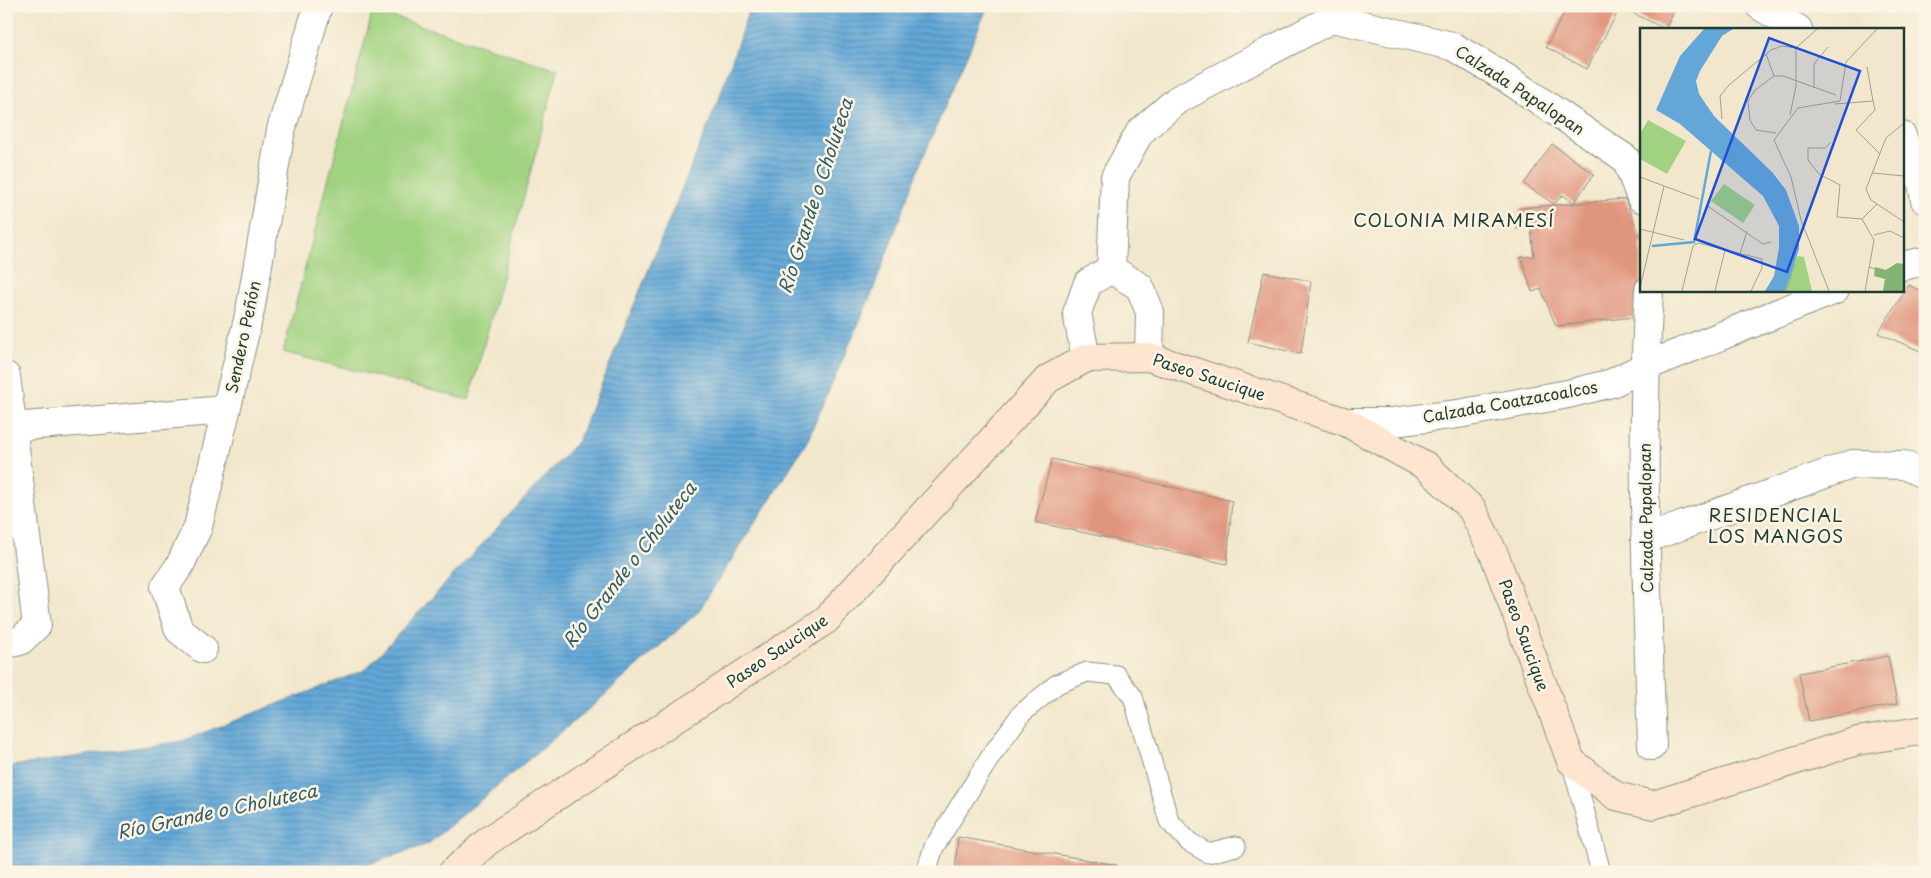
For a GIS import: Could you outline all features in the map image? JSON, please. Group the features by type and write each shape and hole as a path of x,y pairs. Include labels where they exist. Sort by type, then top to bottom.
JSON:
{"street":[{"name":"Sendero Peñón","path":"203,649 179,630 165,587 180,564 198,527 250,311 282,130 318,6"},
{"path":"1760,6 1790,27"},
{"name":"Calzada Papalopan","path":"1110,269 1115,177 1140,132 1177,100 1333,18 1452,46 1633,154 1640,192"},
{"path":"1904,141 1922,184 1925,200"},
{"path":"1904,266 1925,261"},
{"path":"1086,358 1077,313 1088,283 1110,269 1140,287 1150,312 1148,357"},
{"name":"Calzada Papalopan","path":"1649,291 1644,367 1645,539 1652,746"},
{"name":"Calzada Coatzacoalcos","path":"1346,422 1393,422 1467,413 1603,385 1834,291"},
{"name":"Paseo Saucique","path":"452,872 488,841 826,620 1048,378 1086,358 1148,357 1346,422 1426,466 1472,509 1494,554 1571,761"},
{"path":"6,376 37,625 20,641 6,644"},
{"path":"12,427 226,410"},
{"path":"1645,539 1852,464 1904,466 1925,475"},
{"path":"1571,761 1616,796 1653,806 1857,741 1925,730"}],"lane":[{"path":"926,872 934,847 991,756 1021,714 1057,684 1087,672 1116,676 1133,697 1170,821 1189,842 1208,852 1236,846"},
{"path":"1571,761 1601,872"}],"green space":[{"path":"373,10 558,70 469,400 283,352"}],"water":[{"name":"Río Grande o Choluteca","path":"750,6 988,6 919,167 872,293 806,443 698,612 590,708 428,844 347,872 6,872 6,767 182,741 365,670 578,441 719,99"}],"building":[{"path":"1568,6 1621,6 1587,69 1546,47"},
{"path":"1629,6 1677,6 1666,28 1627,10"},
{"path":"1552,144 1594,174 1574,203 1563,195 1554,204 1524,184"},
{"path":"1625,199 1640,236 1641,291 1634,317 1556,326 1541,289 1532,292 1521,257 1534,256 1531,228 1517,229 1520,208"},
{"path":"1264,272 1311,281 1301,354 1248,342"},
{"path":"1909,285 1925,293 1925,353 1878,333"},
{"path":"1052,459 1232,501 1227,564 1035,522"},
{"path":"1888,656 1897,704 1809,721 1799,673"},
{"path":"958,837 1117,865 1116,872 955,872"}],"district":[{"name":"COLONIA MIRAMESÍ","path":"1454,221"},
{"name":"RESIDENCIAL LOS MANGOS","path":"1776,526"}]}
